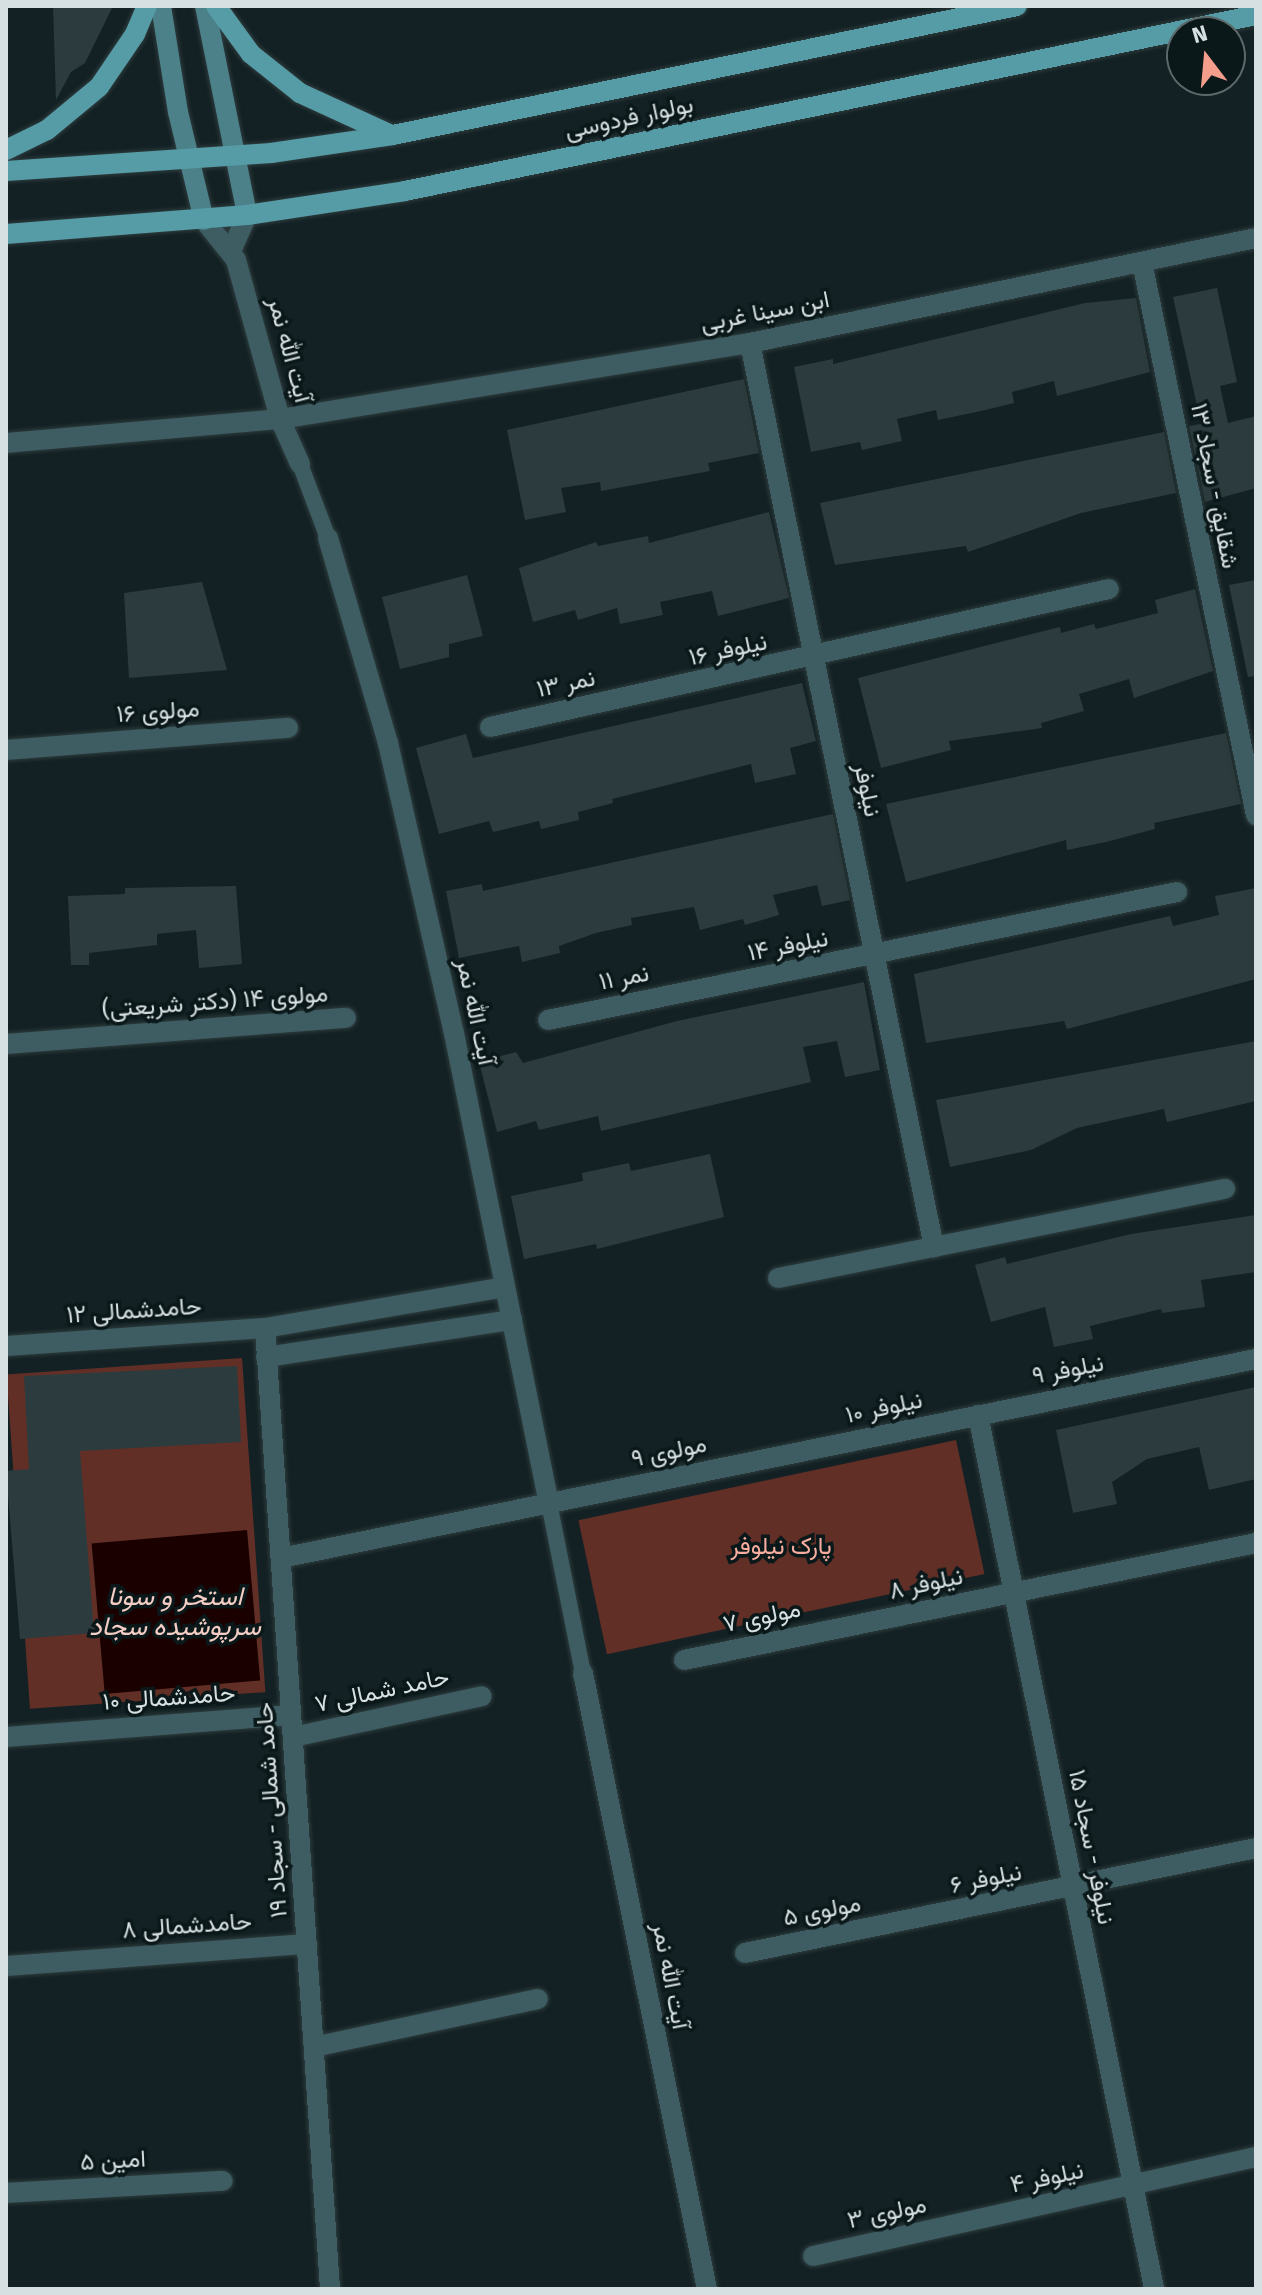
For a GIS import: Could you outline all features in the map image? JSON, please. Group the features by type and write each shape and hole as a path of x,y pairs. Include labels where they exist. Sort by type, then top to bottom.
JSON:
{"main road":[{"path":"6,150 47,130 99,87 135,34 147,6"},
{"path":"161,6 204,220"},
{"path":"205,6 247,215"},
{"path":"216,6 251,54 300,93 393,135"},
{"name":"بولوار فردوسی","path":"6,171 236,156 393,135 1017,6"},
{"name":"بولوار فردوسی","path":"6,234 204,220 405,191 1256,15"}],"street":[{"path":"232,249 247,215"},
{"name":"آیت الله نمر","path":"204,220 232,249 280,419 300,464"},
{"name":"ابن سینا غربی","path":"6,443 280,419 750,343 1256,238"},
{"name":"شقایق - سجاد ۱۳","path":"1142,262 1256,815"},
{"name":"نیلوفر","path":"750,343 934,1247"},
{"path":"300,464 328,538"},
{"name":"آیت الله نمر","path":"328,538 388,743 549,1503"},
{"name":"نیلوفر ۱۶","path":"652,693 814,659 1109,589"},
{"name":"نمر ۱۳","path":"490,727 652,693"},
{"name":"مولوی ۱۶","path":"6,750 288,728"},
{"name":"نیلوفر ۱۴","path":"711,987 1177,892"},
{"name":"نمر ۱۱","path":"548,1020 711,987"},
{"name":"مولوی ۱۴ (دکتر شریعتی)","path":"6,1044 346,1018"},
{"path":"778,1278 1225,1189"},
{"name":"حامدشمالی ۱۲","path":"6,1346 265,1328 505,1287"},
{"path":"266,1357 512,1320"},
{"name":"حامد شمالی - سجاد ۱۹","path":"265,1328 330,2289"},
{"name":"نیلوفر ۹","path":"978,1415 1256,1359"},
{"name":"نیلوفر ۱۰","path":"800,1452 978,1415"},
{"name":"نیلوفر - سجاد ۱۵","path":"978,1415 1154,2289"},
{"name":"مولوی ۹","path":"281,1558 800,1452"},
{"path":"549,1503 583,1673"},
{"name":"نیلوفر ۸","path":"849,1626 1256,1543"},
{"name":"مولوی ۷","path":"684,1660 849,1626"},
{"name":"آیت الله نمر","path":"583,1673 707,2289"},
{"name":"حامد شمالی ۷","path":"293,1737 482,1696"},
{"name":"حامدشمالی ۱۰","path":"6,1737 291,1715"},
{"name":"نیلوفر ۶","path":"909,1921 1256,1848"},
{"name":"مولوی ۵","path":"745,1953 909,1921"},
{"name":"حامدشمالی ۸","path":"6,1966 307,1944"},
{"path":"314,2047 538,1999"},
{"name":"نیلوفر ۴","path":"973,2221 1256,2157"},
{"name":"امین ۵","path":"6,2193 223,2181"},
{"name":"مولوی ۳","path":"813,2256 973,2221"}],"green space":[{"path":"242,1358 265,1692 30,1709 7,1374"},
{"name":"پارک نیلوفر","path":"956,1440 984,1574 607,1654 578,1520"}],"water":[{"name":"استخر و سونا سرپوشیده سجاد","path":"247,1530 260,1680 105,1694 92,1544"}],"building":[{"path":"53,6 113,6 85,63 71,72 56,100"},
{"path":"1217,288 1237,382 1220,386 1228,423 1256,416 1256,488 1205,502 1189,426 1201,424 1173,297"},
{"path":"1136,298 1150,372 1057,396 1054,381 1012,392 1014,403 981,411 938,420 936,410 897,419 902,441 862,450 860,442 811,452 794,367 833,359 833,364 1085,303"},
{"path":"744,379 759,453 708,463 710,471 601,491 600,482 561,488 566,512 525,520 507,430"},
{"path":"1164,432 1176,493 1081,513 968,552 966,546 835,565 820,503"},
{"path":"769,512 789,598 718,616 712,591 660,602 663,615 620,624 617,608 578,620 575,610 533,622 519,568 596,542 598,546 648,536 649,543"},
{"path":"467,575 483,636 449,644 449,657 400,669 382,597"},
{"path":"1256,580 1256,676 1248,677 1229,585"},
{"path":"202,582 227,670 129,678 124,593"},
{"path":"1195,589 1213,671 1134,698 1129,679 1079,694 1084,711 1041,723 1042,728 949,741 951,750 881,768 858,678 1060,627 1061,633 1094,624 1096,629 1158,613 1155,600"},
{"path":"802,683 816,741 790,748 796,774 755,783 751,764 612,799 613,803 578,812 579,820 541,829 539,821 493,832 489,821 439,834 416,748 466,734 473,758"},
{"path":"1226,733 1241,804 1154,823 1155,829 1106,842 1067,850 1066,840 906,882 886,804"},
{"path":"833,814 850,900 822,906 817,885 773,895 779,915 745,925 743,919 700,930 694,907 631,918 632,925 596,933 559,946 560,953 522,962 519,946 459,958 446,891 482,884 483,891"},
{"path":"236,886 242,964 199,968 196,930 157,934 157,945 89,953 89,965 71,965 68,896 125,894 125,888"},
{"path":"1256,888 1256,979 1067,1029 1064,1021 926,1043 914,974 1170,916 1173,926 1219,915 1215,896"},
{"path":"864,982 880,1070 845,1077 837,1041 803,1047 811,1082 601,1131 598,1116 539,1130 536,1121 497,1132 479,1062 516,1052 523,1063 677,1021"},
{"path":"1256,1041 1256,1101 1167,1122 1164,1109 1077,1128 1031,1150 950,1167 936,1100"},
{"path":"710,1154 724,1217 597,1249 596,1244 524,1259 511,1196 583,1181 582,1173 629,1163 631,1171"},
{"path":"1256,1215 1256,1272 1201,1280 1205,1307 1162,1313 1161,1309 1090,1326 1093,1339 1054,1347 1045,1307 991,1322 975,1265 1005,1257 1007,1264 1131,1234"},
{"path":"237,1366 241,1442 80,1451 94,1633 20,1639 6,1471 29,1469 24,1376"},
{"path":"1256,1387 1256,1479 1209,1490 1199,1447 1147,1459 1112,1482 1117,1504 1073,1513 1056,1430"}]}
